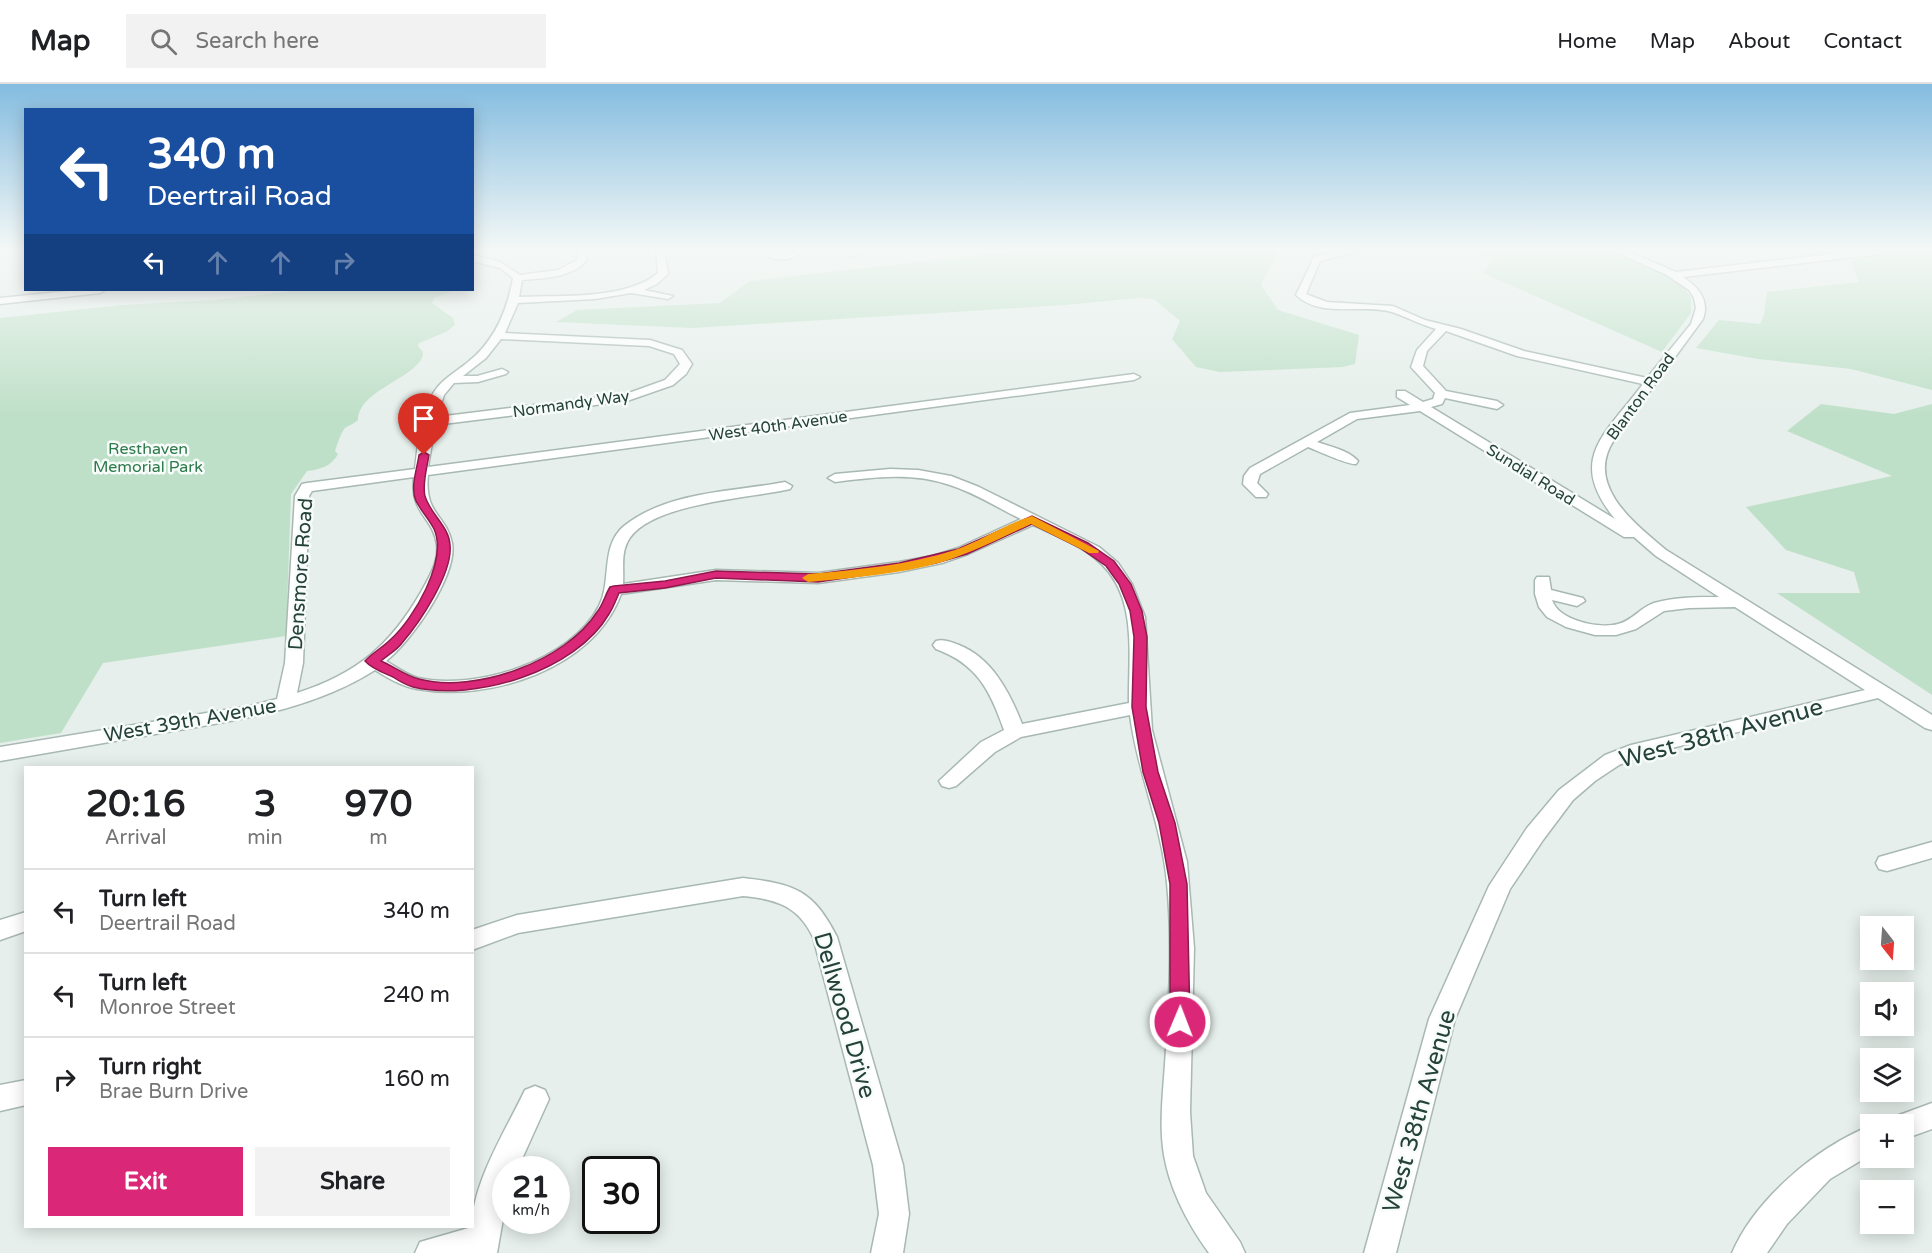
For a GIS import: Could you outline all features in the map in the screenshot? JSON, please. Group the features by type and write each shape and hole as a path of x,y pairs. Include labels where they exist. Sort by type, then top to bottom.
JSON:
{"street":[{"name":"West 39th Avenue","path":"0,754 249,712 285,703 321,691 350,677 396,642 413,620 433,585 443,560 445,544 439,528 421,499 419,489 430,422 438,394 451,380 485,353 499,336 513,306"},
{"path":"1332,306 1393,309 1421,322 1547,361 1651,382"},
{"name":"Blanton Road","path":"1700,306 1701,310 1692,330 1606,442 1599,455 1597,467 1603,487 1628,525 1662,553 1932,724"},
{"path":"1261,494 1250,484 1251,476 1255,471 1354,416 1421,406 1438,401 1441,394 1439,388 1417,367 1422,350 1443,328"},
{"name":"Normandy Way","path":"430,422 627,397 674,380 686,364 678,352 650,343 499,336"},
{"path":"451,380 478,379 502,372"},
{"name":"West 40th Avenue","path":"422,472 1134,377"},
{"name":"Sundial Road","path":"1401,394 1662,553"},
{"path":"1441,394 1497,405"},
{"path":"1306,442 1342,455 1351,461"},
{"name":"Densmore Road","path":"285,703 294,663 302,496 308,487 422,472"},
{"path":"835,478 888,472 920,474 947,480 1094,551 1110,563 1125,584 1136,611 1140,637 1139,707 1151,772 1167,823 1179,884 1181,962 1177,1123 1181,1167 1197,1208 1211,1233 1229,1253"},
{"path":"372,661 415,683 447,686 481,683 518,674 551,661 583,636 603,614 614,590 615,555 618,544 638,523 651,515 689,503 785,486"},
{"path":"614,590 665,585 716,575 808,584 936,560 963,551 1032,520"},
{"path":"1577,601 1543,586 1548,608 1558,617 1579,626 1611,630 1628,627 1647,612 1667,605 1739,602"},
{"path":"942,645 970,657 989,674 1006,706 1015,732"},
{"name":"West 38th Avenue","path":"1380,1253 1442,1019 1500,886 1535,834 1566,795 1587,776 1612,760 1638,750 1881,692"},
{"path":"949,782 988,747 1015,732 1139,707"},
{"path":"1887,863 1932,850"},
{"name":"Dellwood Drive","path":"474,939 517,924 743,887 772,890 797,899 816,916 825,937 888,1165 894,1214 887,1253"},
{"path":"0,930 24,922"},
{"path":"0,1098 24,1092"},
{"path":"431,1253 482,1246 493,1194 535,1099"},
{"path":"1914,1122 1932,1116"},
{"path":"1748,1253 1776,1213 1820,1169 1860,1146"}],"green space":[{"name":"Resthaven Memorial Park","path":"118,306 436,306 453,318 455,325 446,332 419,343 418,346 423,352 420,361 403,376 368,400 361,409 358,420 342,432 335,451 338,454 332,462 325,467 307,471 291,494 286,636 103,663 61,733 0,743 0,318"},
{"path":"668,306 1056,306 693,328 556,322 577,310"},
{"path":"1162,306 1275,306 1278,310 1359,335 1355,364 1343,367 1220,372 1196,367 1172,339 1180,321"},
{"path":"1557,306 1691,306 1691,313 1662,352"},
{"path":"1765,306 1932,306 1932,390 1851,369 1758,359 1696,348 1719,320 1760,324"},
{"path":"1821,404 1894,414 1932,404 1932,695 1777,593 1860,593 1854,572 1786,550 1746,507 1892,476 1787,431"}],"slow traffic":[{"path":"808,578 855,574 936,560 963,551 1032,520 1094,551"}],"route":[{"path":"424,455 419,489 421,499 439,528 445,544 443,560 433,585 413,620 396,642 372,661 415,683 447,686 481,683 518,674 551,661 583,636 603,614 614,590 665,585 716,575 818,578 899,567 936,560 963,551 1032,520 1084,545 1110,563 1125,584 1136,611 1140,637 1139,707 1151,772 1167,823 1179,884 1180,1022"}]}
